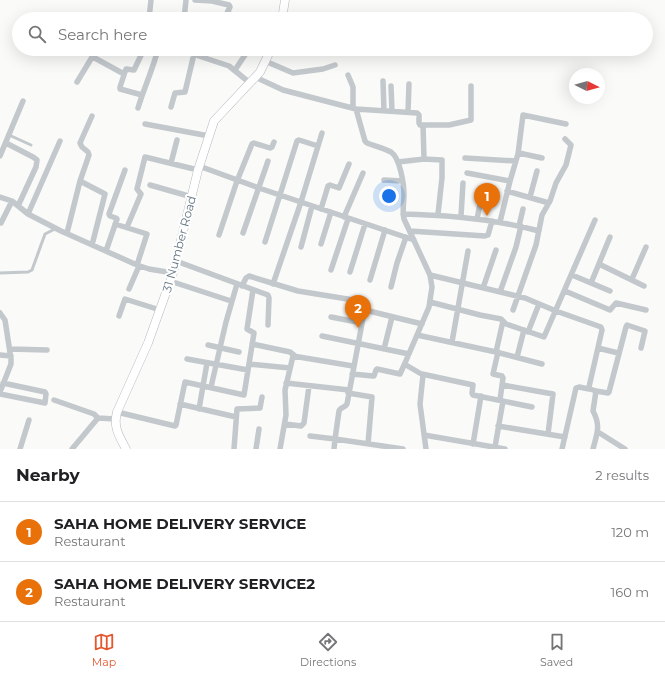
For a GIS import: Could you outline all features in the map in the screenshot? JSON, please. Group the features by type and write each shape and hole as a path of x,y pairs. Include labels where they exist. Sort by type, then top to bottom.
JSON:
{"main road":[{"path":"283,12 285,0"},
{"name":"31 Number Road","path":"116,416 124,393 148,344 171,277 199,168 214,121 260,72 266,56"},
{"path":"116,416 116,429 126,449"}],"street":[{"path":"150,12 151,0"},
{"path":"185,12 186,0"},
{"path":"195,0 212,1 229,5 230,7 228,12"},
{"path":"140,56 134,70 127,69 120,88 142,95"},
{"path":"138,108 156,56"},
{"path":"172,107 175,93 185,92 194,56"},
{"path":"200,56 229,66 252,80 323,101 355,109 419,113 419,123 423,125 449,125 470,121 471,86"},
{"path":"234,70 244,56"},
{"path":"77,82 93,57 124,74"},
{"path":"265,61 293,73 323,69 335,65"},
{"path":"348,75 354,87 355,109 365,141 390,152 396,157 398,162 404,194 403,214 430,275 432,287 430,302 422,324 400,374 377,369 373,376 352,374"},
{"path":"383,81 384,111"},
{"path":"408,112 409,84"},
{"path":"391,86 392,111"},
{"path":"0,156 23,101"},
{"path":"500,222 507,191 519,153 523,115 566,124"},
{"path":"66,233 89,154 80,143 92,116"},
{"path":"146,124 209,136"},
{"path":"423,125 424,159"},
{"path":"273,284 301,202 322,133"},
{"path":"513,310 536,245 542,216 549,203 556,183 566,165 571,147 570,143 565,139"},
{"path":"171,164 177,140"},
{"path":"28,214 60,141"},
{"path":"265,242 297,141 318,146"},
{"path":"219,235 237,181 252,143 270,148 274,142"},
{"path":"6,143 37,160 36,167 18,206"},
{"path":"519,153 542,158"},
{"path":"127,227 141,194 137,189 144,158 199,168 414,240"},
{"path":"465,158 516,161"},
{"path":"398,162 424,159 442,160 442,178 438,214"},
{"path":"243,233 268,161"},
{"path":"321,209 328,186 330,185 339,188 349,164"},
{"path":"106,251 116,218 110,216 109,214 125,170"},
{"path":"530,197 537,171"},
{"path":"331,270 346,218 363,173"},
{"path":"467,173 510,181"},
{"path":"384,180 402,181"},
{"path":"80,181 105,194 92,245"},
{"path":"461,216 463,183"},
{"path":"150,184 192,197"},
{"path":"477,218 483,189"},
{"path":"507,191 549,203"},
{"path":"0,197 12,201 28,214 92,245 138,265 231,301"},
{"path":"1,223 12,201"},
{"path":"302,247 312,206"},
{"path":"500,292 516,247 523,209"},
{"path":"321,244 331,212"},
{"path":"403,214 438,214 477,218 539,231"},
{"path":"430,302 501,319 506,324 543,337 545,336 565,291 595,220"},
{"path":"410,231 485,236 488,235 492,221"},
{"path":"115,224 147,234 129,289"},
{"path":"350,272 365,224"},
{"path":"370,280 385,230"},
{"path":"391,287 406,237"},
{"path":"591,283 610,237"},
{"path":"632,279 646,247"},
{"path":"483,288 496,250"},
{"path":"452,342 459,310 468,252"},
{"path":"176,261 269,297 268,325"},
{"path":"599,264 644,286"},
{"path":"430,275 518,296 601,327 602,330 590,389"},
{"path":"572,275 610,291"},
{"path":"211,387 231,301 239,285 249,276 298,291 365,302 365,310 346,405 339,411 334,449"},
{"path":"73,449 98,418 116,416 175,426 185,382 244,395 252,344 253,332 248,331 247,329 253,290"},
{"path":"565,291 610,310 612,310 616,303 646,310"},
{"path":"119,316 124,299 160,310"},
{"path":"517,357 526,331 539,304"},
{"path":"365,310 422,324"},
{"path":"0,313 5,320 11,356 11,364 3,376 3,383 0,393 44,403 46,394 44,392 3,383"},
{"path":"331,317 362,323"},
{"path":"384,349 392,317"},
{"path":"495,447 503,377 494,374 503,321"},
{"path":"562,449 576,388 608,393 627,325 645,331 641,348"},
{"path":"417,335 497,352 542,364"},
{"path":"322,336 409,354"},
{"path":"252,344 290,352 295,356 353,366"},
{"path":"208,345 239,352"},
{"path":"598,348 618,353"},
{"path":"10,349 47,350"},
{"path":"0,355 11,356"},
{"path":"280,449 286,415 286,383 292,357 295,356"},
{"path":"187,360 216,365 290,368"},
{"path":"199,409 207,363"},
{"path":"405,363 422,374 472,385 472,394 532,407"},
{"path":"422,374 420,399 426,449"},
{"path":"286,383 372,396 368,444"},
{"path":"502,385 553,394 548,434"},
{"path":"285,424 301,426 304,423 308,386"},
{"path":"593,449 598,432 596,417 593,411 596,392"},
{"path":"473,444 481,396"},
{"path":"234,449 238,408 260,408 262,397"},
{"path":"54,400 94,414 98,418"},
{"path":"180,404 236,418"},
{"path":"20,449 29,420"},
{"path":"498,426 565,437"},
{"path":"256,449 259,429"},
{"path":"598,432 625,449"},
{"path":"424,435 505,449"},
{"path":"310,436 403,449"}],"lane":[{"path":"9,135 31,144"},
{"path":"0,273 28,272 32,270 45,234 57,229"}],"place":[{"name":"SAHA HOME DELIVERY SERVICE","path":"487,216"},
{"name":"SAHA HOME DELIVERY SERVICE2","path":"358,328"}]}
